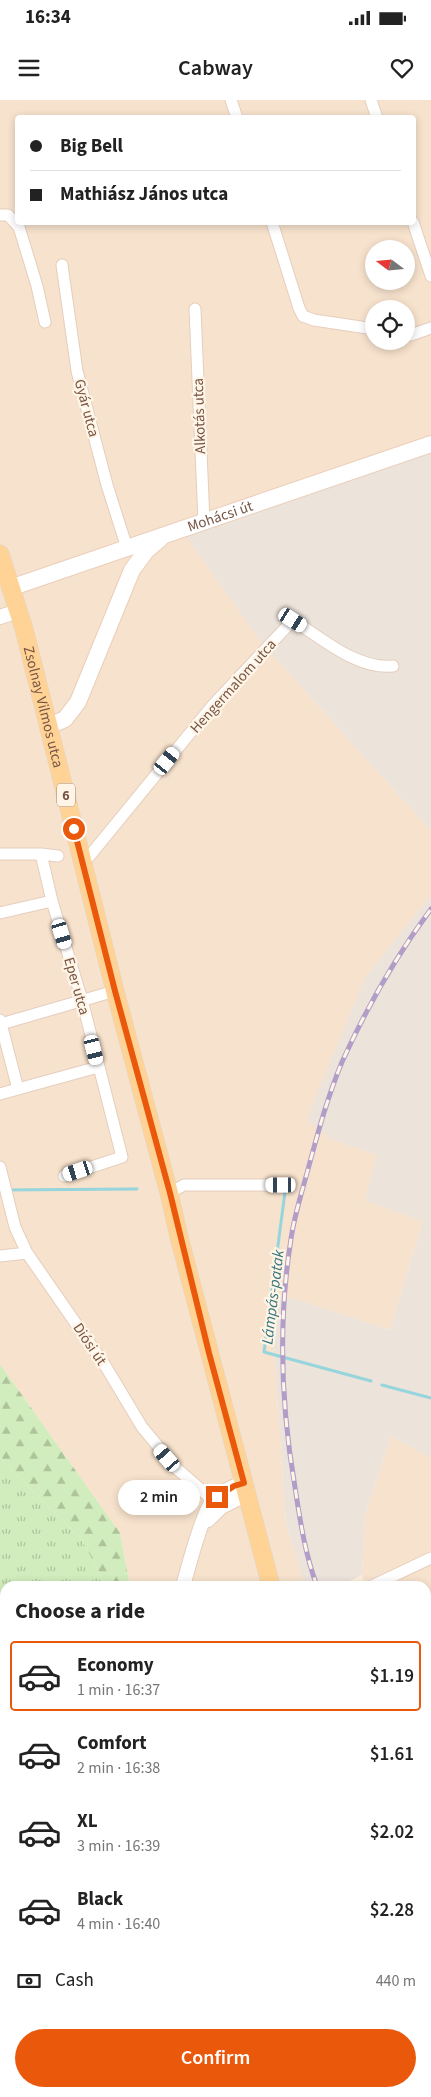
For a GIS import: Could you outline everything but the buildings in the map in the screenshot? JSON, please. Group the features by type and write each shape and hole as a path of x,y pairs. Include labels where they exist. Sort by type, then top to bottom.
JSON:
{"main road":[{"name":"Mohácsi út","path":"5,590 431,444"},
{"path":"48,726 65,719 78,702 132,570 146,551 161,537"},
{"name":"Zsolnay Vilmos utca","path":"0,554 5,590 18,611 115,991 170,1193 188,1272 269,1581"},
{"path":"109,554 122,566 125,587"}],"street":[{"path":"231,100 236,115"},
{"path":"371,100 376,115"},
{"path":"0,215 8,215 15,223"},
{"path":"17,225 37,286 45,322"},
{"path":"273,225 303,316 314,320 365,328"},
{"path":"414,225 431,276"},
{"name":"Gyár utca","path":"62,264 77,371 107,485 126,548"},
{"name":"Alkotás utca","path":"195,309 204,522"},
{"path":"415,334 431,328"},
{"path":"0,617 18,611"},
{"name":"Hengermalom utca","path":"84,864 213,705 293,620 362,662 377,667 393,666"},
{"path":"0,854 58,856"},
{"name":"Eper utca","path":"41,854 52,901 82,1000 122,1157 64,1176"},
{"path":"0,913 52,901"},
{"path":"18,1089 0,1022 115,991"},
{"path":"0,1094 98,1067"},
{"name":"Diósi út","path":"0,1167 15,1227 27,1253 106,1367 142,1428 176,1468 214,1502"},
{"path":"170,1193 184,1185 281,1185"},
{"path":"0,1256 27,1253"},
{"path":"185,1581 208,1509 227,1490 245,1489"},
{"path":"202,1526 215,1512 245,1489"},
{"path":"383,1581 431,1558"}],"shaded area":[{"path":"0,100 431,100 431,438 262,643 431,831 431,895 366,976 331,1139 378,1155 366,1201 423,1221 390,1330 295,1299 276,1299 273,1339 286,1524 303,1581 129,1581 120,1533 0,1364"},
{"path":"431,438 431,831 262,643 180,528"},
{"path":"431,895 431,1458 391,1436 365,1515 362,1575 349,1581 303,1581 286,1524 273,1339 276,1298 295,1299 390,1330 423,1221 365,1201 377,1155 331,1139 306,1120 366,976"},
{"path":"391,1436 431,1458 431,1581 364,1581 362,1575 365,1515"}],"green space":[{"path":"0,1364 120,1533 129,1581 103,1581 82,1540 0,1458"},
{"path":"0,1458 82,1540 103,1581 0,1581"}],"waterway":[{"path":"0,1190 137,1189"},
{"name":"Lámpás-patak","path":"285,1192 264,1352 371,1381"},
{"name":"Lámpás-patak","path":"382,1385 431,1398"}],"railway":[{"path":"315,1581 309,1562 301,1524 290,1456 284,1395 284,1301 292,1231 323,1117 342,1062 382,983 431,909"}],"route":[{"path":"74,829 244,1483 234,1486 217,1497"}]}
